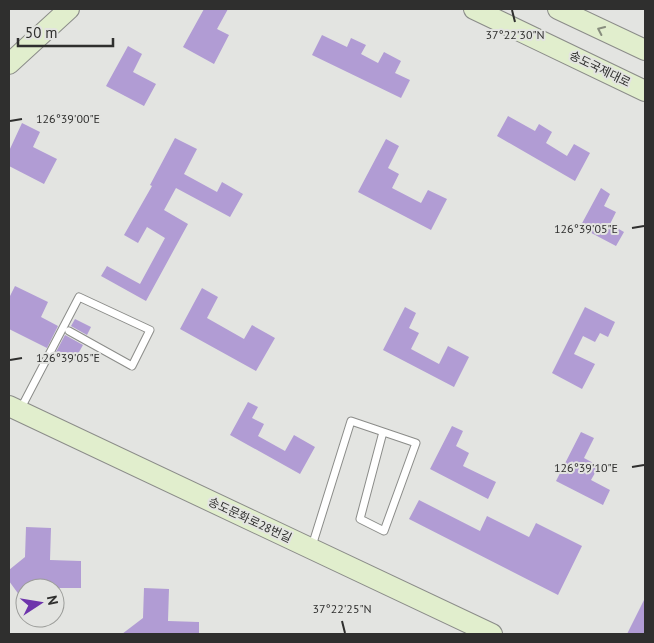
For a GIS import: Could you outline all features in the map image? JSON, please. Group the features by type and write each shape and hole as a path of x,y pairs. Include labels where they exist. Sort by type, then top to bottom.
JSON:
{"street":[{"path":"9,64 69,9"},
{"name":"송도국제대로","path":"474,9 645,90"},
{"path":"558,9 645,50"},
{"name":"송도문화로28번길","path":"14,408 492,634"}],"lane":[{"path":"14,408 79,297 150,330 132,366 69,331"},
{"path":"311,549 350,421 384,432 416,444 384,531 360,519 384,432"}],"building":[{"path":"204,9 228,9 217,29 229,35 214,64 183,47"},
{"path":"322,35 347,47 351,38 366,45 361,54 378,63 384,52 401,61 395,73 410,80 401,98 312,55"},
{"path":"128,46 142,54 133,72 156,84 144,106 106,86"},
{"path":"508,116 535,131 539,124 552,132 546,143 567,156 574,144 590,153 575,181 497,136"},
{"path":"22,123 40,132 33,147 57,159 44,184 9,166 9,151"},
{"path":"175,138 197,149 184,174 217,192 222,182 243,194 230,217 176,188 164,210 188,224 146,301 101,276 107,266 140,284 165,238 147,227 138,243 124,235 152,186 150,185"},
{"path":"386,139 399,146 388,168 399,174 392,188 421,203 428,190 447,199 431,230 358,192"},
{"path":"601,188 610,194 604,206 616,212 610,224 624,232 616,246 580,227"},
{"path":"15,286 48,302 41,317 58,326 47,348 9,329 9,298"},
{"path":"202,288 218,297 207,318 244,339 252,325 275,338 256,371 180,329"},
{"path":"405,307 416,313 409,328 419,333 411,349 439,364 448,346 469,357 454,387 383,350"},
{"path":"585,307 615,322 608,337 600,333 595,342 583,336 574,354 595,364 582,389 552,373"},
{"path":"75,319 91,327 87,335 71,326"},
{"path":"65,335 83,345 74,361 56,352"},
{"path":"248,402 258,407 252,418 264,424 258,436 285,451 294,435 315,447 300,474 230,435"},
{"path":"452,426 463,431 456,446 469,453 463,466 496,482 488,499 430,469"},
{"path":"581,432 594,438 584,458 599,466 591,480 610,490 603,505 556,481"},
{"path":"419,500 480,531 487,516 529,537 536,523 582,546 558,595 409,519"},
{"path":"26,527 51,528 50,560 81,561 81,588 65,588 65,578 15,578 15,589 9,581 9,570 25,557"},
{"path":"144,588 169,589 168,621 199,622 199,634 122,634 143,618"},
{"path":"645,598 645,634 627,634"}]}
